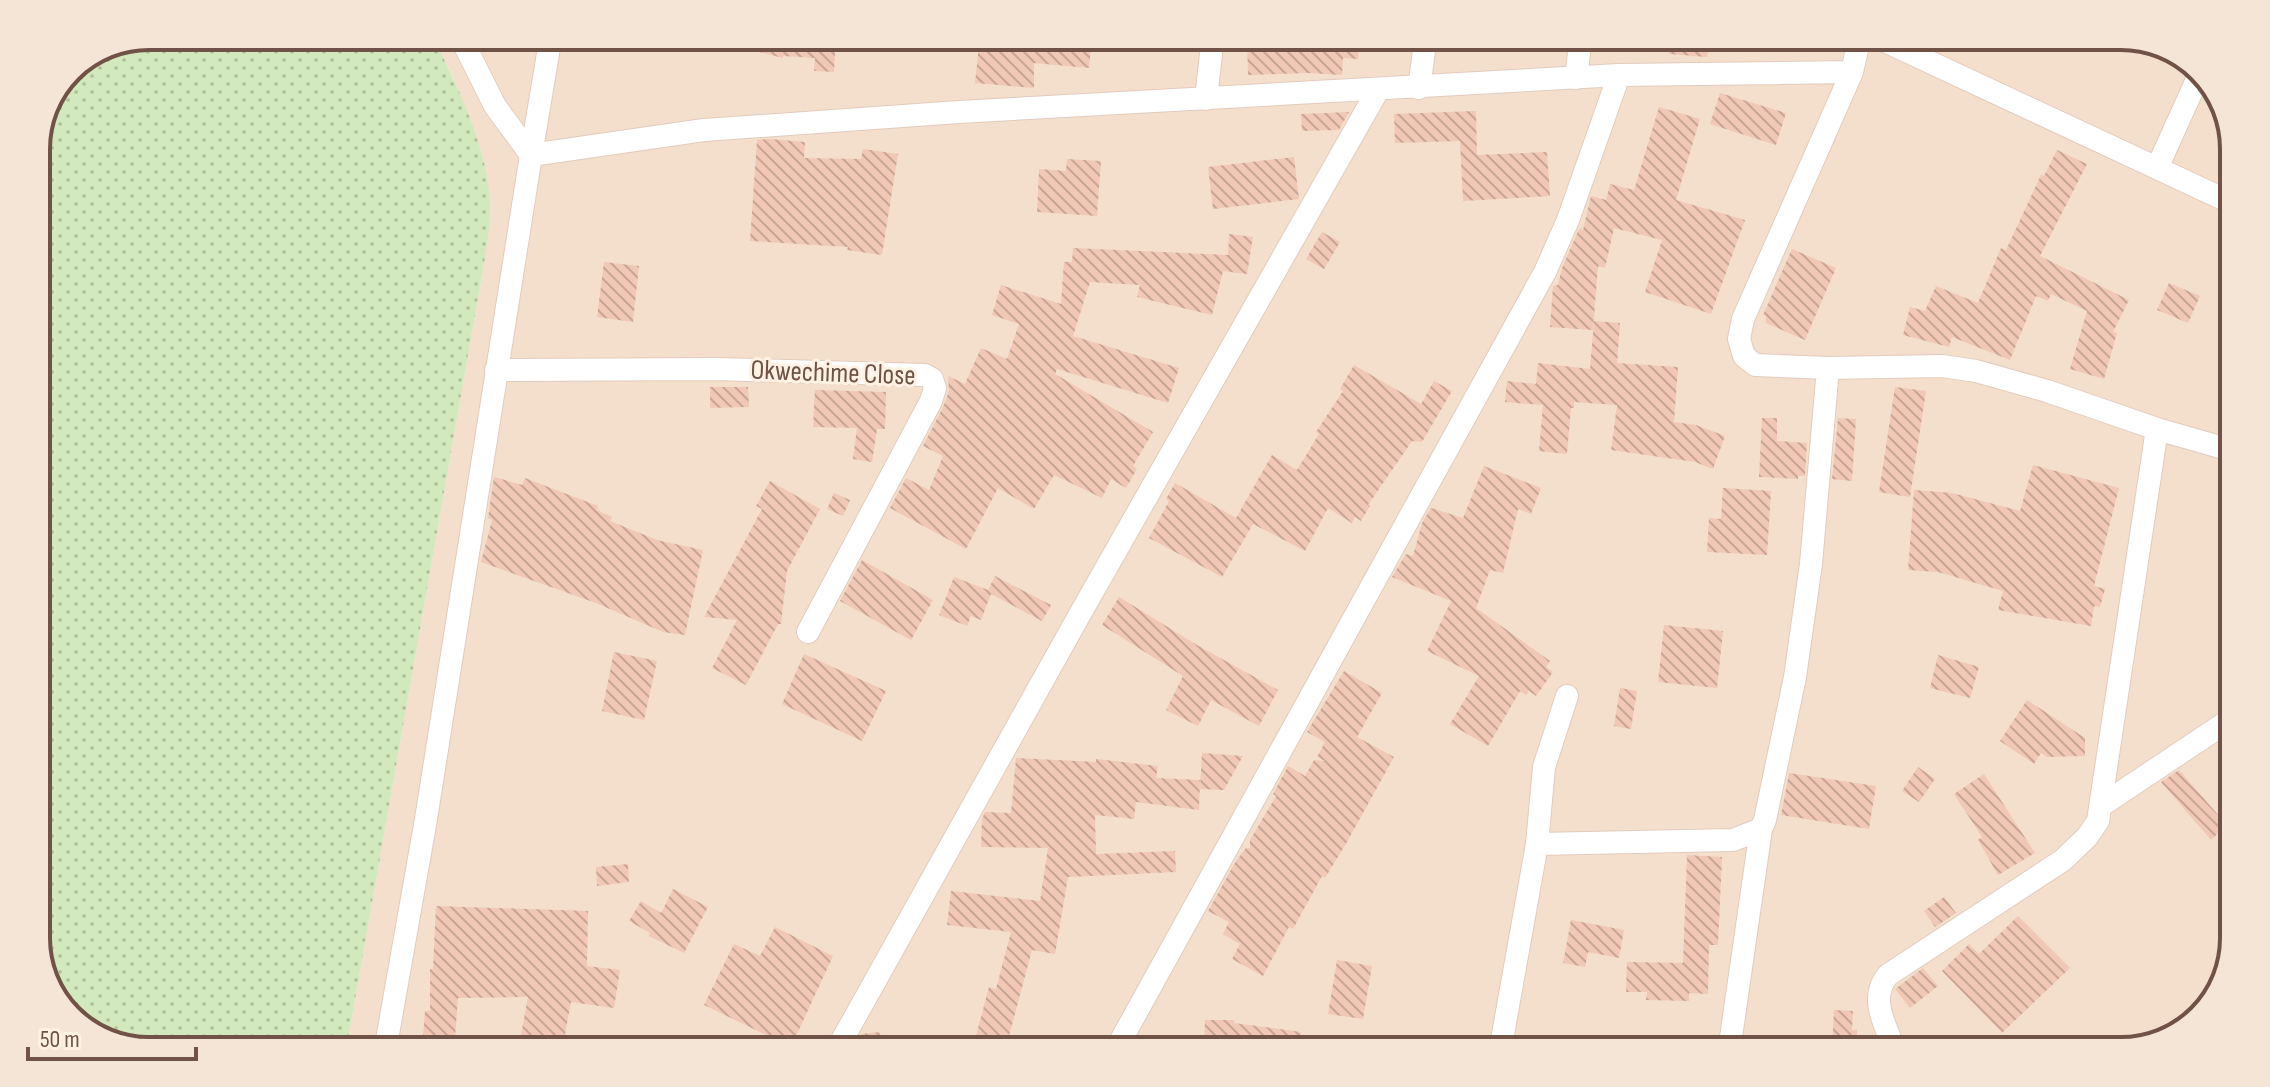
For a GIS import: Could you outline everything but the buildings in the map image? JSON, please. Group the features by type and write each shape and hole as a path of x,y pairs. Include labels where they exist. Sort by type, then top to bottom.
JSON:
{"street":[{"path":"467,50 495,106 531,155"},
{"path":"387,1037 426,819 549,50"},
{"path":"1206,99 1211,50"},
{"path":"1419,88 1424,50"},
{"path":"1576,78 1579,50"},
{"path":"1857,50 1852,72 1743,319 1739,339 1744,356 1755,365 1828,368 1914,365 1976,371 2220,447"},
{"path":"1904,50 2220,197"},
{"path":"531,155 704,130 959,112 1619,75 1852,72"},
{"path":"1123,1037 1545,272 1568,220 1619,75"},
{"path":"2157,168 2195,84"},
{"path":"844,1037 1072,627 1378,90"},
{"path":"1731,1037 1761,829 1795,677 1811,564 1828,368"},
{"name":"Okwechime Close","path":"496,370 716,369 925,375 932,379 935,388 931,401 808,632"},
{"path":"1890,1037 1879,1007 1878,994 1888,975 2063,860 2087,837 2098,821 2157,429"},
{"path":"1503,1037 1537,844 1544,767 1567,696"},
{"path":"2102,805 2220,726"},
{"path":"1537,844 1733,840 1761,829"}],"shaded area":[{"path":"440,50 2121,50 2141,52 2171,63 2191,79 2210,105 2220,142 2220,938 2218,958 2207,988 2191,1008 2165,1027 2147,1034 2121,1037 348,1037 485,258 490,207 482,155"}],"green space":[{"path":"440,50 478,142 489,187 485,258 348,1037 149,1037 129,1035 99,1024 79,1008 63,988 50,945 50,142 60,105 84,74 99,63 129,52"}]}
